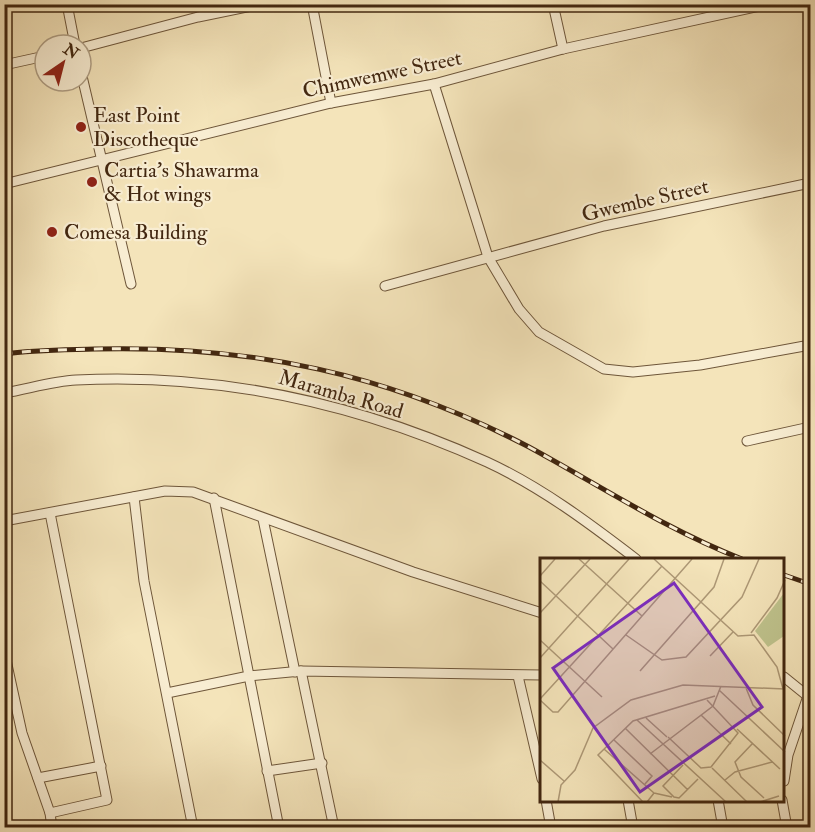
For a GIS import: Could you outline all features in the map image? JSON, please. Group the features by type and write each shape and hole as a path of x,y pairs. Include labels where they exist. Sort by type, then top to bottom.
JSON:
{"street":[{"path":"67,4 73,33"},
{"path":"93,45 198,17 262,4"},
{"path":"312,4 331,103"},
{"path":"553,4 563,49"},
{"name":"Chimwemwe Street","path":"4,184 331,103 434,84 563,49 769,4"},
{"path":"4,65 33,59"},
{"path":"434,84 488,257 519,309 539,332 604,369 633,372 700,365 810,345"},
{"path":"86,93 131,284"},
{"name":"Gwembe Street","path":"385,286 604,226 810,183"},
{"name":"Maramba Road","path":"4,393 74,380 165,380 250,388 336,408 488,462 572,511 635,558"},
{"path":"747,441 810,428"},
{"path":"4,520 165,491 194,492 244,508 263,519 413,572 540,612"},
{"path":"134,497 144,581 192,828"},
{"path":"214,498 279,828"},
{"path":"50,513 106,800 50,813"},
{"path":"263,519 298,672 322,763 334,828"},
{"path":"4,651 22,733 50,813 52,828"},
{"path":"167,693 249,676 298,672 540,675"},
{"path":"518,676 540,770"},
{"path":"785,679 809,697 788,754 785,770"},
{"path":"267,771 322,763"},
{"path":"38,778 101,766"},
{"path":"546,802 551,828"},
{"path":"628,802 633,828"},
{"path":"718,802 723,828"},
{"path":"782,802 787,828"}],"railway":[{"path":"4,354 95,349 209,352 318,369 372,383 424,400 477,422 529,447 687,535 740,558"},
{"path":"785,575 810,584"}],"place":[{"name":"East Point Discotheque","path":"81,127"},
{"name":"Cartia's Shawarma & Hot wings","path":"92,182"},
{"name":"Comesa Building","path":"52,232"}]}
